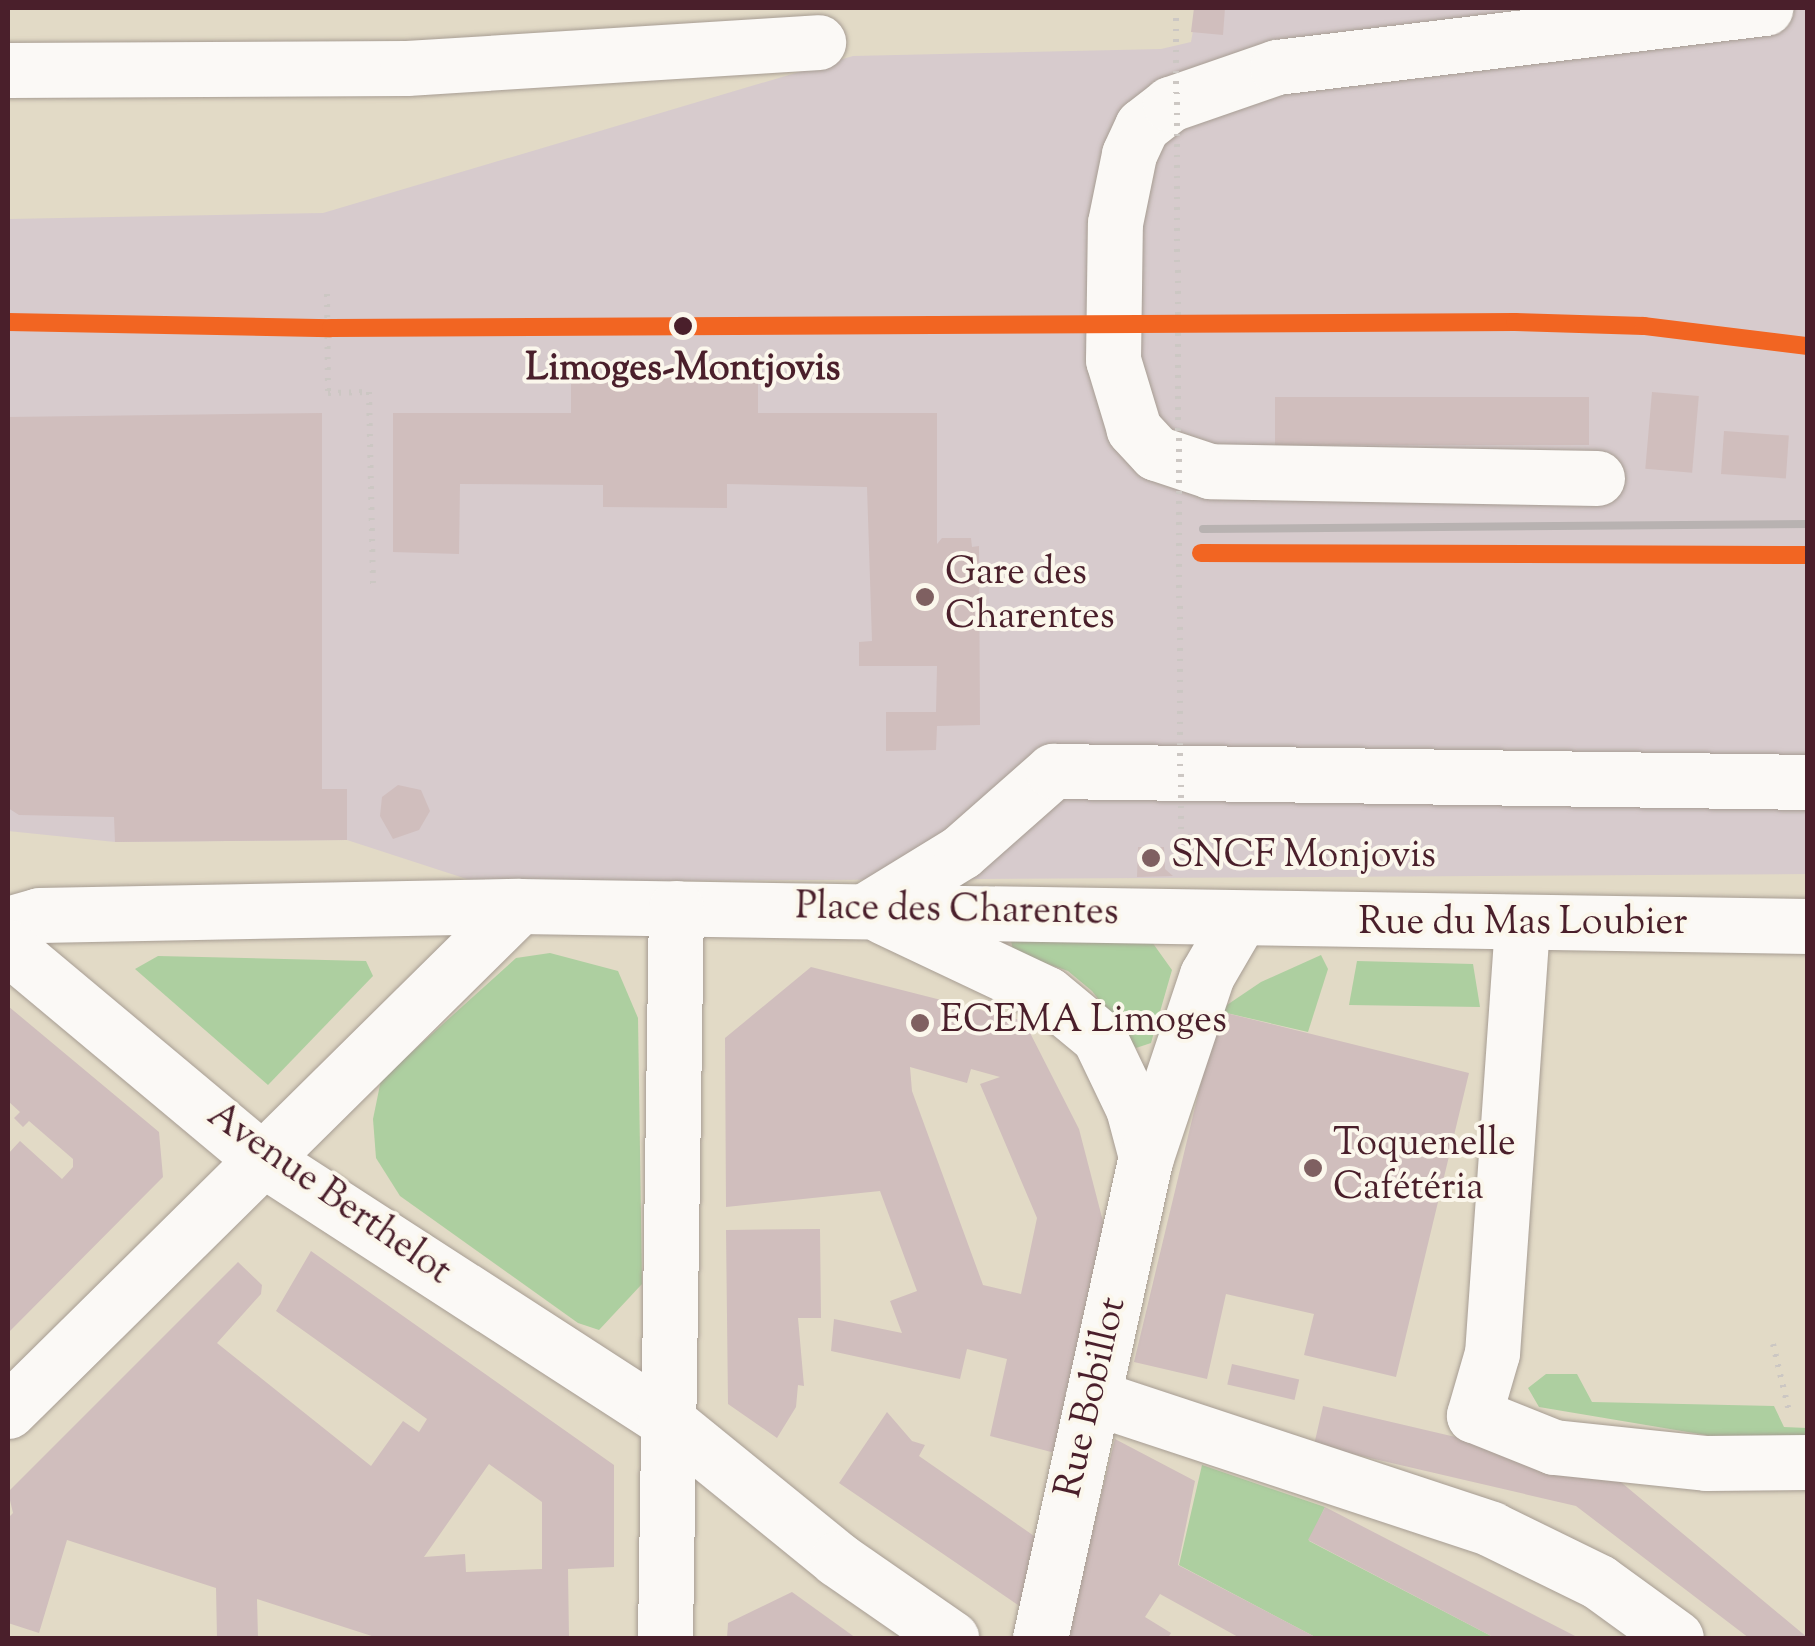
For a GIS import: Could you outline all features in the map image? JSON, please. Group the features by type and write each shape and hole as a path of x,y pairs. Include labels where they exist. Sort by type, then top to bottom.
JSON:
{"street":[{"path":"1597,478 1210,471 1156,453 1134,429 1113,360 1115,223 1129,154 1142,126 1170,104 1278,67 1765,8"},
{"path":"8,70 407,68 818,42"},
{"path":"868,909 961,852 1053,771 1808,782"},
{"path":"8,1411 258,1156 518,906"},
{"name":"Place des Charentes","path":"8,924 39,915 518,906 868,909 1239,920"},
{"path":"665,1638 676,908"},
{"name":"Rue Bobillot","path":"868,909 1047,994 1100,1037 1133,1108 1146,1157"},
{"name":"Rue Bobillot","path":"1040,1638 1146,1157 1207,975 1239,920"},
{"name":"Rue du Mas Loubier","path":"1239,920 1808,926"},
{"path":"1522,925 1492,1353 1474,1415 1554,1447 1706,1463 1798,1437"},
{"name":"Avenue Berthelot","path":"8,948 258,1156 666,1420 836,1559 951,1638"},
{"path":"1093,1397 1491,1529 1599,1582 1676,1638"}],"path":[{"path":"1176,8 1181,860"},
{"path":"327,294 328,394 369,392 373,584"},
{"path":"1772,1344 1798,1437"}],"shaded area":[{"path":"1197,8 1807,8 1807,874 476,882 347,840 115,842 8,831 8,219 323,213 853,56 1161,49 1191,42"}],"green space":[{"path":"1011,940 1152,942 1172,970 1151,1043 1136,1048 1092,991 1068,971 1013,952"},
{"path":"550,953 618,971 638,1018 642,1284 599,1330 578,1323 400,1196 376,1158 373,1119 381,1080 516,958"},
{"path":"1321,955 1328,969 1308,1032 1218,1011 1261,982"},
{"path":"158,956 366,961 373,976 268,1085 135,969"},
{"path":"1357,961 1473,964 1480,1007 1349,1005"},
{"path":"1546,1374 1577,1374 1592,1402 1774,1406 1784,1427 1807,1428 1807,1435 1783,1448 1539,1407 1528,1388"},
{"path":"1202,1465 1325,1507 1309,1541 1495,1638 1317,1638 1179,1565"}],"building":[{"path":"1194,8 1225,8 1223,35 1191,32"},
{"name":"Gare des Charentes","path":"758,374 758,413 937,413 937,544 942,538 971,538 972,547 979,546 980,725 937,726 936,750 886,751 886,712 936,712 937,666 859,666 859,642 872,641 867,487 727,484 727,508 603,507 603,485 460,484 459,554 393,552 393,413 571,413 571,375"},
{"path":"1652,392 1699,396 1692,473 1645,469"},
{"path":"1275,397 1589,397 1589,445 1275,445"},
{"path":"322,413 322,789 347,789 347,840 115,842 114,817 19,815 8,808 8,417"},
{"path":"1724,431 1789,436 1786,478 1721,474"},
{"path":"398,785 421,790 430,811 419,830 393,839 380,816 382,797"},
{"name":"SNCF Monjovis","path":"1138,847 1164,847 1165,869 1173,876 1137,877"},
{"path":"811,967 1024,1021 1079,1129 1106,1233 1055,1453 990,1436 1007,1359 967,1349 960,1379 831,1351 834,1319 902,1333 890,1301 917,1291 880,1191 726,1207 725,1038","holes":["910,1067 967,1083 971,1069 1000,1077 980,1084 1037,1218 1021,1294 983,1285 912,1091"]},
{"path":"8,1006 159,1132 163,1177 8,1333 8,1154 20,1141 62,1179 73,1167 73,1159 29,1121 23,1127 14,1118 20,1112 8,1101"},
{"name":"Toquenelle Cafétéria","path":"1218,1011 1469,1073 1396,1377 1304,1355 1314,1314 1226,1294 1207,1379 1134,1362"},
{"path":"820,1229 821,1318 798,1318 804,1386 798,1385 796,1407 777,1438 728,1404 726,1230"},
{"path":"311,1251 614,1465 614,1567 568,1569 569,1638 378,1638 257,1599 258,1638 217,1638 216,1588 67,1540 39,1633 8,1623 8,1518 13,1513 8,1492 238,1262 262,1285 261,1294 217,1343 371,1466 403,1421 419,1432 427,1419 276,1311","holes":["489,1464 542,1502 542,1569 466,1572 465,1554 424,1557"]},
{"path":"1232,1364 1299,1380 1295,1400 1227,1384"},
{"path":"1323,1406 1610,1473 1808,1638 1749,1638 1576,1506 1314,1445"},
{"path":"887,1412 912,1441 925,1445 919,1456 1037,1538 1021,1607 839,1483"},
{"path":"1115,1439 1195,1481 1178,1565 1317,1638 1240,1638 1160,1594 1145,1617 1171,1633 1168,1638 1066,1638"},
{"path":"1325,1507 1579,1638 1495,1638 1308,1540"},
{"path":"792,1592 856,1638 727,1638 728,1623"}],"railway":[{"path":"1203,529 1808,524"},
{"path":"1201,553 1264,553"}],"transit line":[{"path":"8,322 331,328 1515,322 1644,326 1808,346"},
{"path":"1201,553 1808,555"}],"place":[{"name":"Limoges-Montjovis","path":"683,326"},
{"name":"Gare des Charentes","path":"925,597"},
{"name":"SNCF Monjovis","path":"1151,858"},
{"name":"ECEMA Limoges","path":"920,1023"},
{"name":"Toquenelle Cafétéria","path":"1313,1168"}]}
